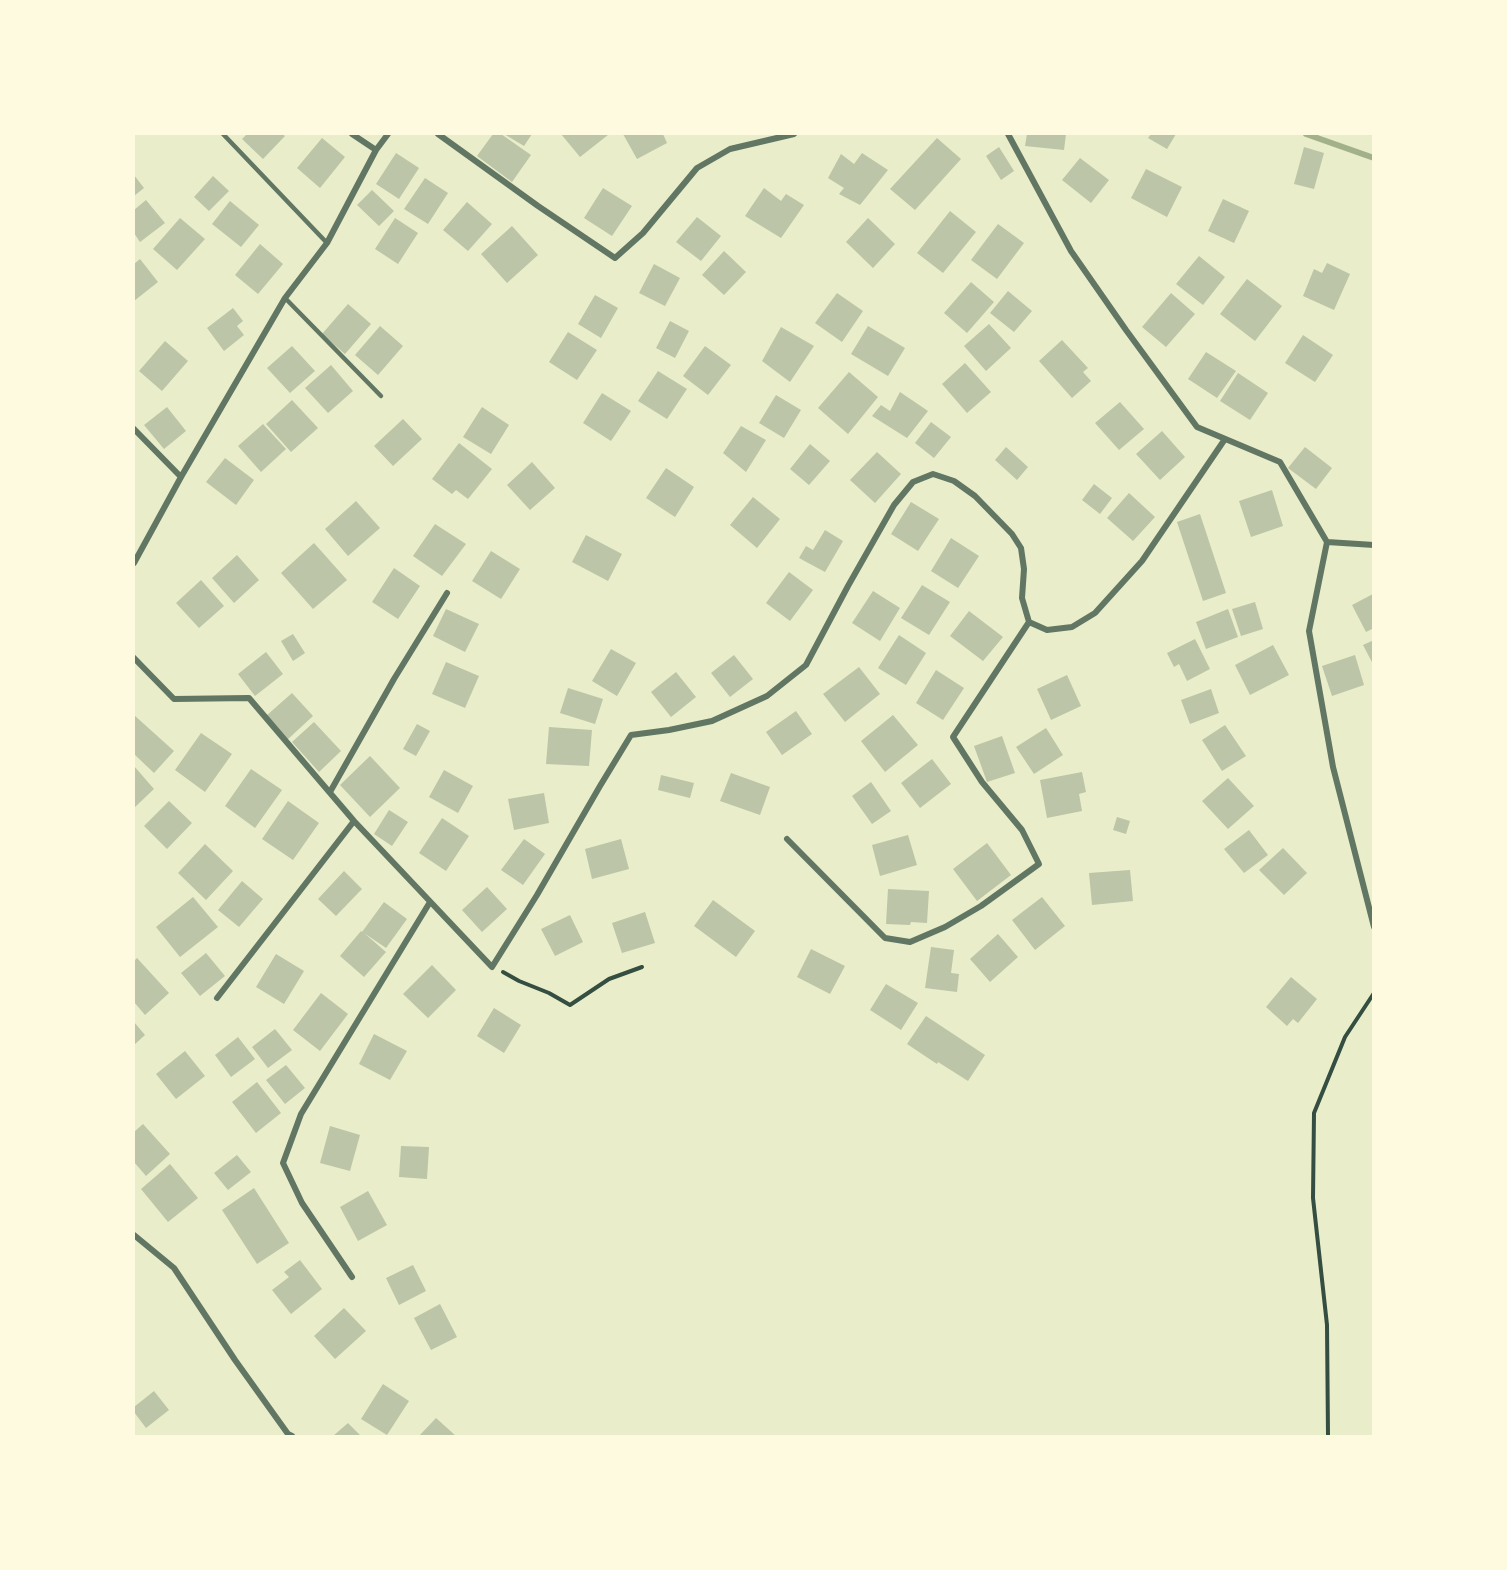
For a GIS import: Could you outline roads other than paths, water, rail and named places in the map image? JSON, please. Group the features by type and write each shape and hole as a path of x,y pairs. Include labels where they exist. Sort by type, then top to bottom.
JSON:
{"street":[{"path":"352,134 376,150"},
{"path":"134,563 285,298 327,243 376,150 388,134"},
{"path":"438,134 615,258 643,233 697,168 730,148 794,134"},
{"path":"1008,134 1071,251 1197,427 1280,462 1327,542 1309,632 1333,767 1374,927"},
{"path":"134,429 181,477"},
{"path":"134,658 174,699 249,698 354,821 492,967 631,735 712,721 767,696 806,665 894,505 913,482 933,474 954,481 975,495 1012,534 1021,548 1024,569 1022,598 1029,622 1047,630 1072,627 1095,613 1142,561 1225,439"},
{"path":"1327,542 1374,545"},
{"path":"330,792 394,679 447,593"},
{"path":"787,839 885,938 910,942 945,927 981,906 1039,864 1022,830 982,782 952,737 1029,622"},
{"path":"217,998 354,821"},
{"path":"352,1277 302,1203 283,1163 301,1114 430,902"},
{"path":"134,1235 174,1268 235,1360 290,1436"}],"lane":[{"path":"223,134 327,243"},
{"path":"285,298 381,396"}],"waterway":[{"path":"1306,134 1374,158"}]}
